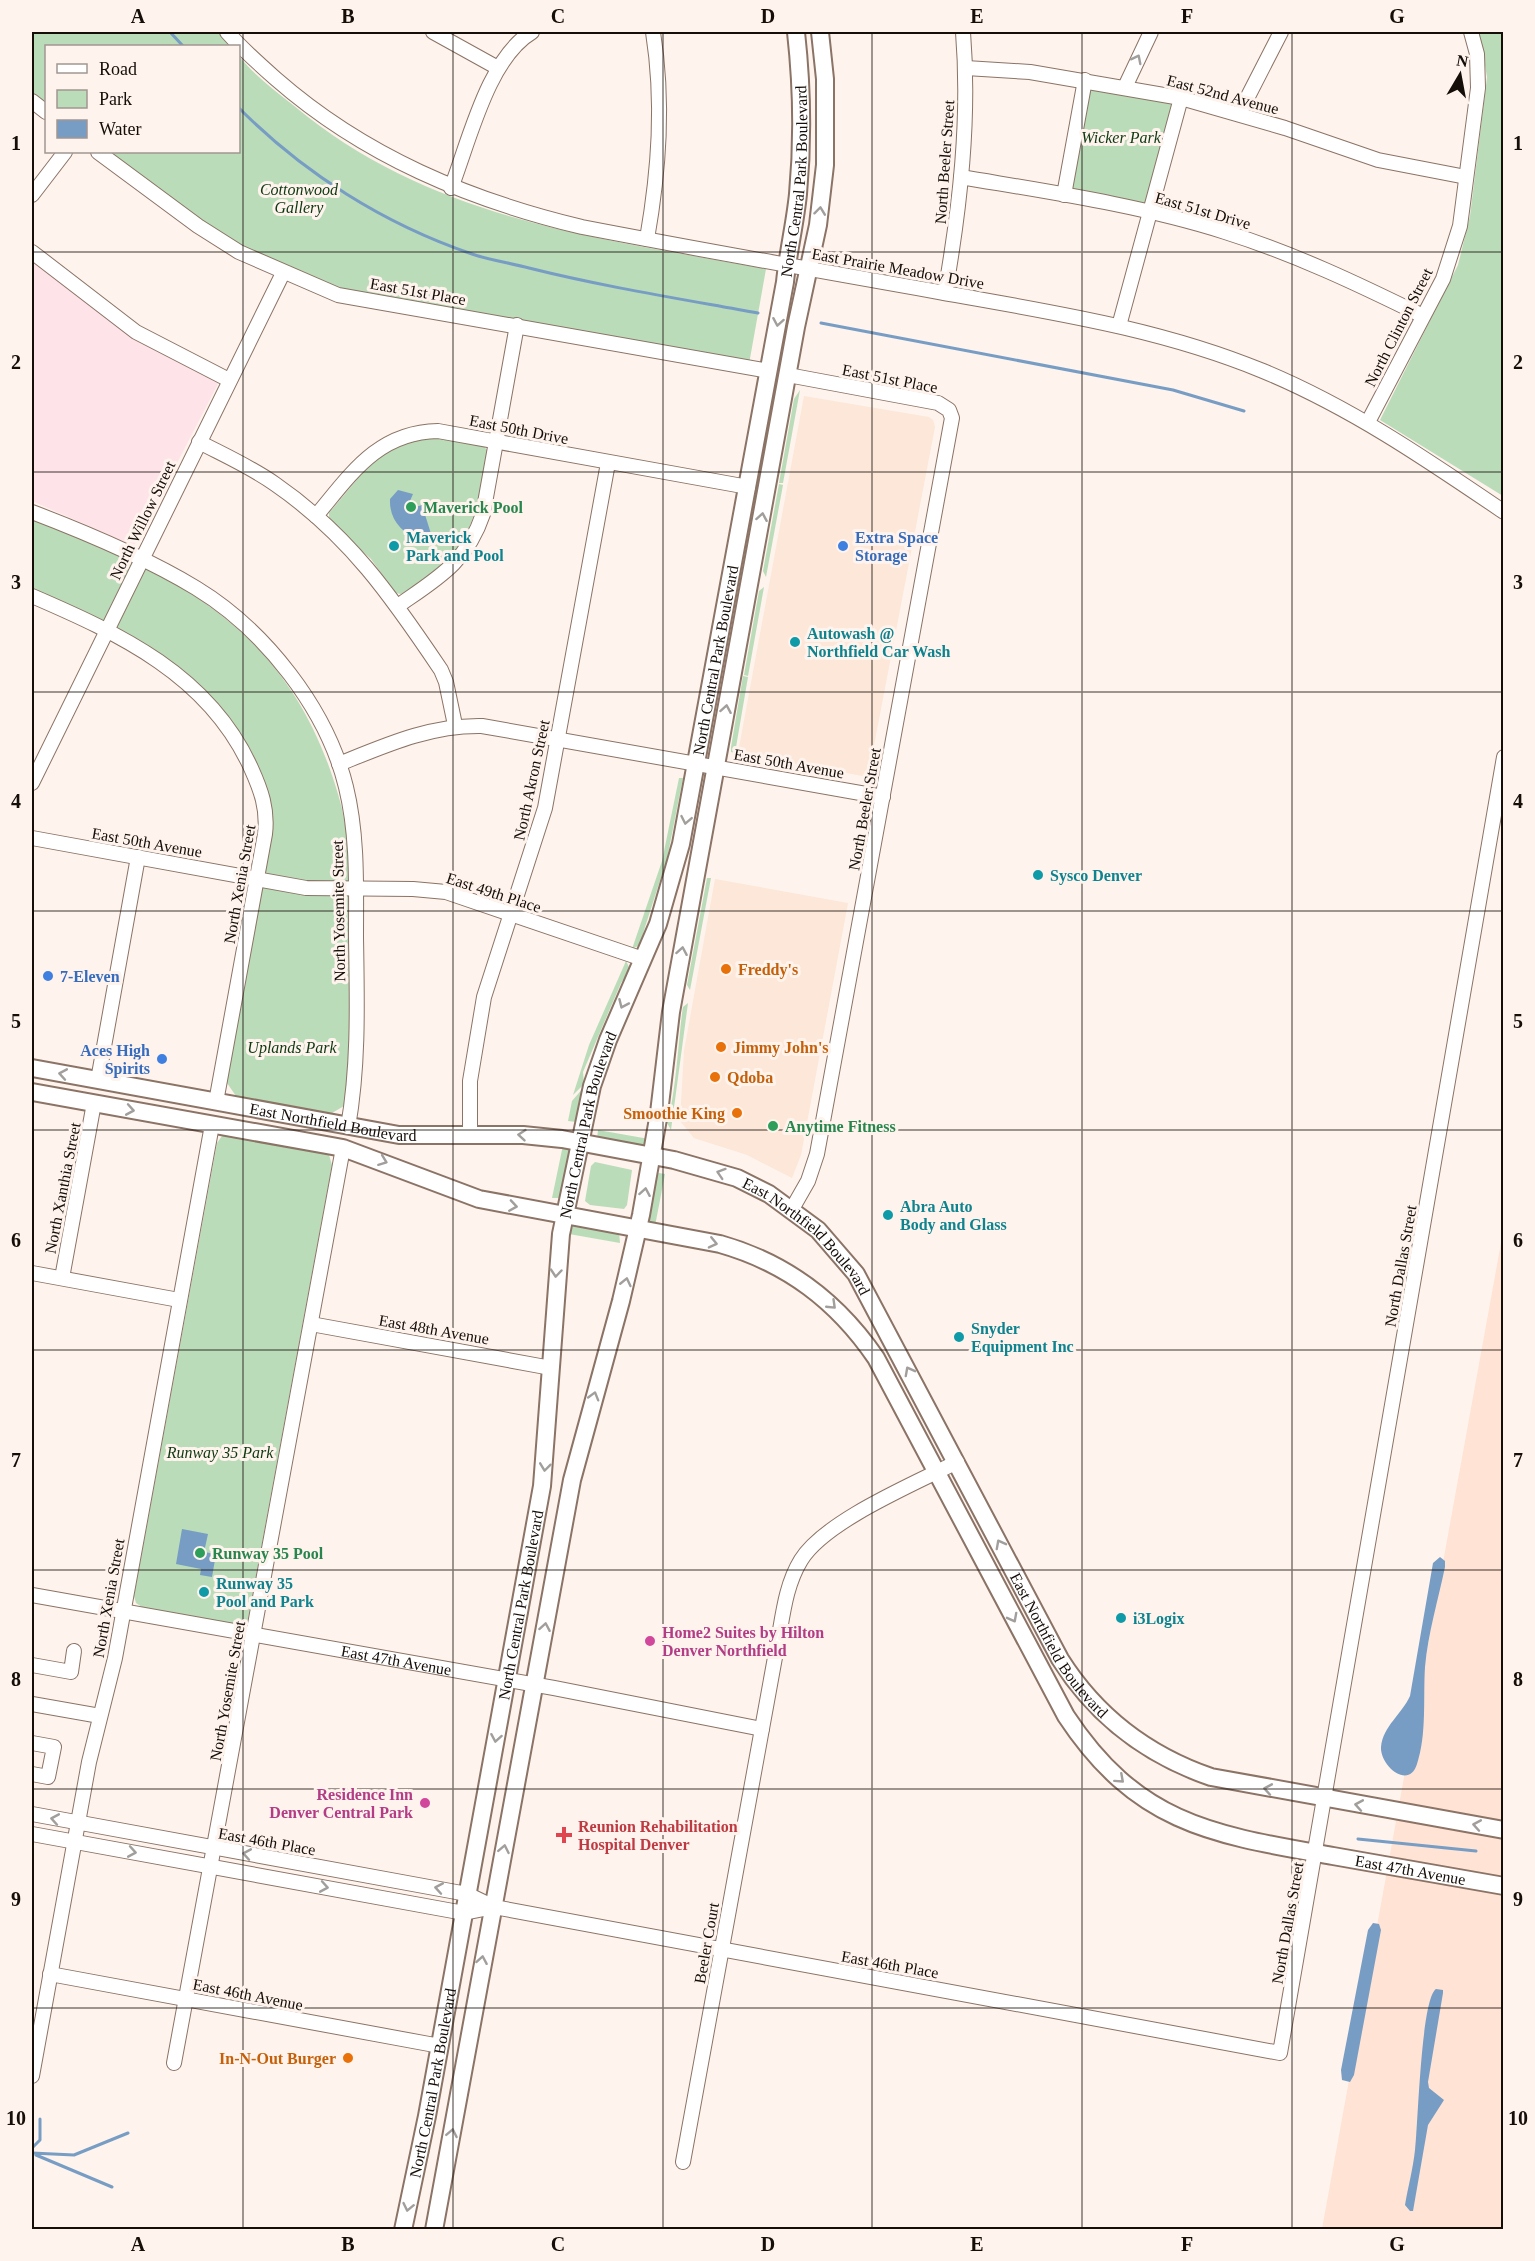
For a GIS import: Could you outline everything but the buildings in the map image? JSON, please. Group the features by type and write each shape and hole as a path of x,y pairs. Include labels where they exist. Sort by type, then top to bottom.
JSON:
{"main road":[{"name":"North Central Park Boulevard","path":"404,2229 440,2046 542,1486 556,1268 565,1215 589,1095 602,1053 643,959 675,869 697,763 769,371 798,194 801,76 796,32"},
{"name":"North Central Park Boulevard","path":"434,2229 578,1455 621,1301 652,1155 671,1012 788,375 818,225 825,145 825,79 820,32"},
{"name":"East Northfield Boulevard","path":"32,1068 399,1135 523,1135 580,1142 652,1155 737,1178 792,1209 826,1237 856,1274 1060,1659 1082,1690 1107,1717 1145,1746 1195,1772 1228,1782 1325,1799"},
{"name":"East Northfield Boulevard","path":"32,1092 343,1148 386,1162 466,1196 702,1240 750,1253 785,1270 818,1292 851,1324 876,1358 1066,1716 1099,1760 1140,1796 1196,1826 1244,1840 1316,1853"},
{"path":"1325,1799 1503,1830"},
{"name":"East 47th Avenue","path":"1316,1853 1503,1886"},
{"path":"440,2046 453,2054 463,2070"}],"street":[{"name":"East Prairie Meadow Drive","path":"227,32 238,45"},
{"path":"434,32 498,68"},
{"path":"451,188 498,68 523,37 532,32"},
{"path":"646,240 659,162 658,67 654,32"},
{"name":"North Beeler Street","path":"945,294 961,177 966,68 963,32"},
{"path":"1125,87 1151,32"},
{"path":"1239,114 1281,32"},
{"name":"North Clinton Street","path":"1368,422 1443,279 1460,226 1478,88 1476,54 1471,32"},
{"name":"East Prairie Meadow Drive","path":"240,47 313,111 375,150 451,188 532,215 646,240 1119,326 1176,340 1245,364 1299,387 1368,422 1503,512"},
{"name":"East 52nd Avenue","path":"966,68 1030,72 1181,98 1239,114 1378,160 1466,177"},
{"path":"1064,195 1084,80"},
{"path":"1119,326 1181,98"},
{"path":"32,101 45,111"},
{"path":"32,195 64,153"},
{"name":"East 51st Place","path":"99,153 198,226 238,252 338,295 769,371"},
{"name":"East 51st Drive","path":"961,177 1151,212 1222,231 1293,256 1423,316"},
{"path":"32,252 136,332 229,380"},
{"name":"North Willow Street","path":"32,783 283,273"},
{"path":"399,605 450,569 470,544 483,514 518,325"},
{"name":"East 51st Place","path":"788,375 938,403 950,410"},
{"name":"North Beeler Street","path":"792,1209 808,1181 817,1154 952,422 950,410"},
{"name":"East 50th Drive","path":"316,516 359,465 393,440 411,433 438,431 748,487"},
{"path":"199,442 276,484 350,547 399,605 441,670 446,682 454,725"},
{"name":"North Akron Street","path":"470,1135 470,1082 484,998 545,808 608,463"},
{"name":"North Yosemite Street","path":"32,512 66,525 141,560 196,588 227,610 284,669 325,731 339,764 352,818 356,855 356,1065 348,1127"},
{"path":"32,596 106,631"},
{"name":"North Xenia Street","path":"106,631 143,649 174,670 207,701 239,746 255,777 266,807 266,830 216,1102"},
{"name":"East 50th Avenue","path":"339,764 403,738 454,725 512,729 883,797"},
{"name":"North Dallas Street","path":"1280,2053 1503,757"},
{"name":"East 50th Avenue","path":"32,838 257,879"},
{"path":"98,1080 138,857"},
{"name":"East 49th Place","path":"257,879 306,888 435,891 643,959"},
{"name":"North Xanthia Street","path":"62,1278 94,1103"},
{"name":"North Xenia Street","path":"32,2076 78,1823 123,1612 212,1125"},
{"name":"North Yosemite Street","path":"174,2063 343,1148"},
{"path":"32,1273 179,1300"},
{"name":"East 48th Avenue","path":"311,1324 551,1368"},
{"name":"Beeler Court","path":"683,2162 786,1600 800,1561 809,1548 831,1529 957,1462"},
{"name":"East 47th Avenue","path":"32,1595 507,1680 762,1729"},
{"path":"32,1665 70,1672 74,1651"},
{"path":"32,1704 100,1716"},
{"path":"32,1743 54,1747 48,1777 32,1774"},
{"name":"East 46th Place","path":"32,1815 467,1894 494,1907 1280,2053"},
{"name":"East 46th Place","path":"32,1834 464,1913 494,1907"},
{"name":"East 46th Avenue","path":"50,1974 440,2046"}],"shaded area":[{"path":"32,262 135,340 219,382 134,546 32,501"},
{"path":"804,396 929,417 933,420 935,427 868,777 738,753"},
{"path":"715,879 848,903 801,1155 792,1178 747,1155 694,1138 680,1121 684,1051"},
{"path":"1503,1232 1503,2229 1322,2229"}],"green space":[{"path":"32,32 218,32 229,45 45,45 45,105 32,95"},
{"path":"1479,32 1503,32 1503,496 1380,420 1458,265 1470,216 1487,77"},
{"name":"Cottonwood Gallery","path":"240,57 272,88 346,144 402,175 459,199 578,234 766,269 749,364 336,291 246,252 106,153 240,153"},
{"name":"Wicker Park","path":"1087,84 1178,100 1147,204 1066,189"},
{"path":"800,390 783,483 779,483 794,399"},
{"path":"424,436 482,444 487,450 475,512 463,540 444,565 401,594 395,593 371,559 329,521 329,513 370,464 385,451"},
{"path":"779,484 783,485 766,577 763,571"},
{"name":"Uplands Park","path":"32,519 68,532 146,568 185,590 220,614 251,642 279,673 302,708 322,748 338,794 348,850 349,1066 344,1106 332,1113 236,1096 227,1083 271,831 266,793 251,756 227,717 205,691 181,669 125,633 32,590"},
{"path":"764,587 748,676 744,675 759,591"},
{"path":"743,676 748,677 735,753 731,752 731,747"},
{"path":"679,778 683,778 667,859 640,945 632,949 662,861"},
{"path":"707,878 711,878 690,990 687,985"},
{"path":"626,961 630,969 621,983 583,1072 584,1084 573,1095 589,1045"},
{"path":"688,1003 671,1130 666,1121 672,1102 683,1007"},
{"path":"584,1087 577,1122 568,1121 572,1101"},
{"path":"598,1130 649,1139 646,1148 597,1139"},
{"name":"Runway 35 Park","path":"230,1133 321,1150 329,1155 332,1165 248,1619 239,1625 142,1607 136,1603 134,1596 217,1143 222,1136"},
{"path":"563,1145 572,1150 561,1198 552,1198"},
{"path":"595,1162 632,1170 627,1205 624,1209 590,1205 585,1201 591,1166"},
{"path":"665,1174 655,1226 648,1224 647,1219 655,1175"},
{"path":"574,1224 619,1232 620,1243 569,1234"}],"water":[{"name":"Maverick Pool","path":"398,490 413,494 406,510 422,505 432,537 419,541 407,534 394,519 390,499"},
{"name":"Runway 35 Pool","path":"182,1529 208,1534 204,1552 216,1554 212,1577 200,1575 201,1569 176,1564"},
{"path":"1440,1557 1445,1561 1445,1567 1426,1655 1420,1752 1413,1772 1402,1775 1390,1768 1385,1761 1381,1747 1382,1740 1410,1696 1433,1563"},
{"path":"1373,1923 1379,1924 1381,1930 1354,2075 1350,2082 1342,2080 1341,2070 1368,1930"},
{"path":"1436,1989 1443,1990 1443,1993 1428,2082 1429,2088 1444,2100 1428,2125 1413,2211 1410,2211 1405,2205 1415,2150 1424,2038 1431,1998"}],"waterway":[{"path":"170,32 182,45"},
{"path":"240,109 317,175 376,212 439,242 479,256 558,275 758,313"},
{"path":"821,323 1173,390 1244,411"},
{"path":"1358,1839 1476,1851"},
{"path":"32,2148 40,2140 40,2119"},
{"path":"32,2153 74,2155 128,2133"},
{"path":"36,2155 112,2187"}],"place":[{"name":"Maverick Pool","path":"411,507"},
{"name":"Maverick Park and Pool","path":"394,546"},
{"name":"Extra Space Storage","path":"843,546"},
{"name":"Autowash @ Northfield Car Wash","path":"795,642"},
{"name":"Sysco Denver","path":"1038,875"},
{"name":"Freddy's","path":"726,969"},
{"name":"7-Eleven","path":"48,976"},
{"name":"Jimmy John's","path":"721,1047"},
{"name":"Aces High Spirits","path":"162,1059"},
{"name":"Qdoba","path":"715,1077"},
{"name":"Smoothie King","path":"737,1113"},
{"name":"Anytime Fitness","path":"773,1126"},
{"name":"Abra Auto Body and Glass","path":"888,1215"},
{"name":"Snyder Equipment Inc","path":"959,1337"},
{"name":"Runway 35 Pool","path":"200,1553"},
{"name":"Runway 35 Pool and Park","path":"204,1592"},
{"name":"i3Logix","path":"1121,1618"},
{"name":"Home2 Suites by Hilton Denver Northfield","path":"650,1641"},
{"name":"Residence Inn Denver Central Park","path":"425,1803"},
{"name":"Reunion Rehabilitation Hospital Denver","path":"564,1835"},
{"name":"In-N-Out Burger","path":"348,2058"}]}
